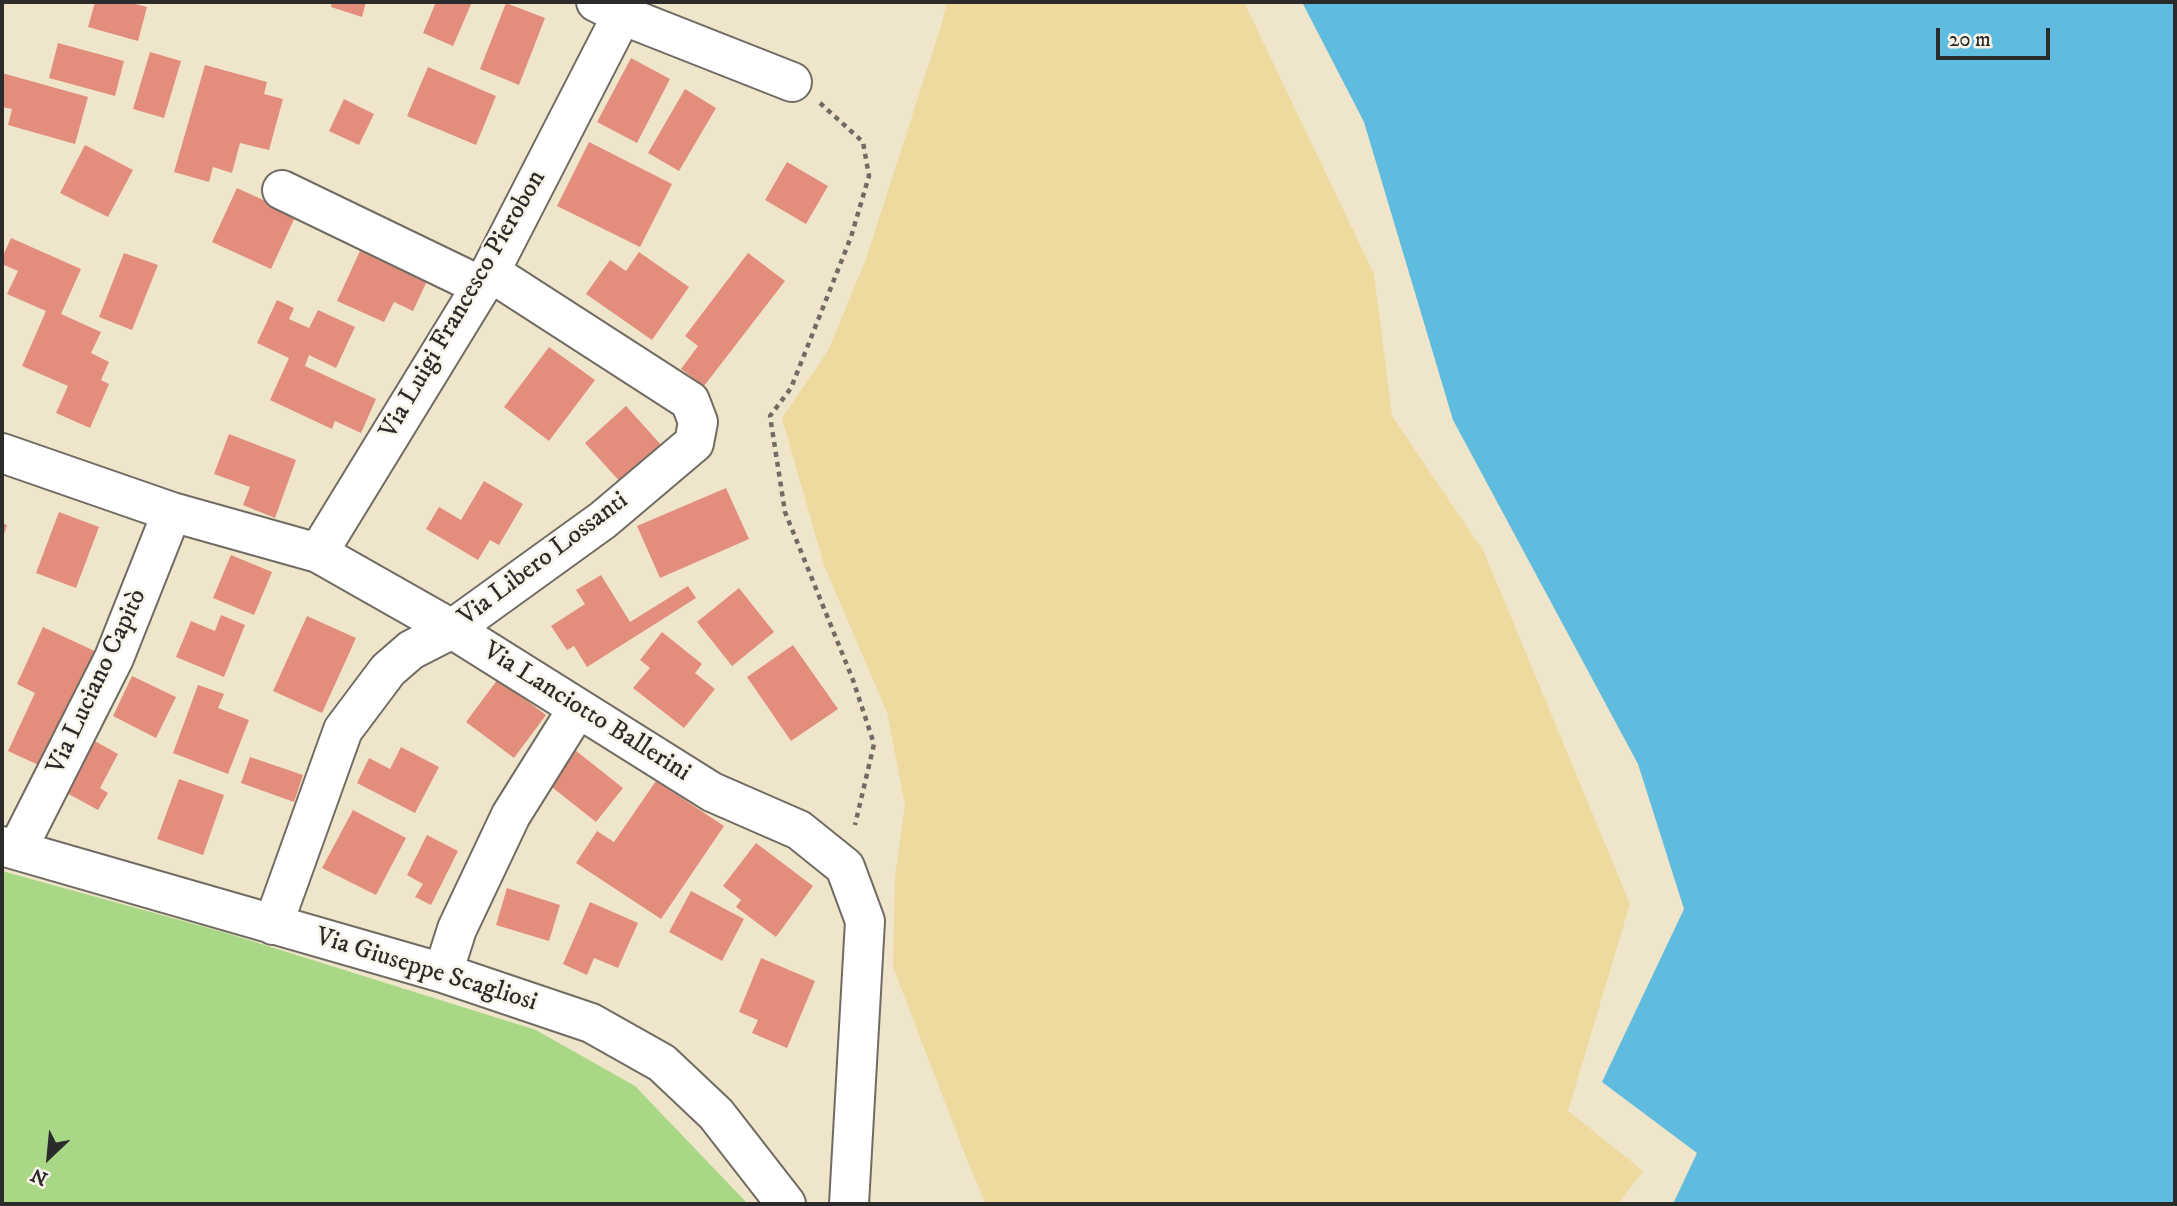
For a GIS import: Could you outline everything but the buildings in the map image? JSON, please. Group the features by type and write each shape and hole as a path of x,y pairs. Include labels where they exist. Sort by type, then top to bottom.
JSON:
{"street":[{"path":"609,8 792,82"},
{"name":"Via Luigi Francesco Pierobon","path":"318,553 486,279 609,8"},
{"name":"Via Libero Lossanti","path":"273,925 343,730 388,670 411,650 452,629 603,520 694,443 698,422 690,401 486,279 282,190"},
{"name":"Via Lanciotto Ballerini","path":"2,453 172,512 318,553 452,629 712,792 799,830 845,867"},
{"name":"Via Luciano Capitò","path":"10,848 114,658 172,512"},
{"path":"443,973 457,929 511,815 578,708"},
{"name":"Via Giuseppe Scagliosi","path":"10,848 443,973 590,1023 662,1063 716,1114 786,1204"},
{"path":"845,867 865,921 849,1204"}],"path":[{"path":"792,82 831,111 863,142 869,176 851,237 791,388 770,416 785,512 853,680 874,744 845,867"}],"green space":[{"path":"2,871 223,932 536,1030 635,1086 748,1204 2,1204"}],"sand":[{"path":"947,2 1244,2 1374,274 1392,416 1484,552 1630,904 1568,1111 1643,1171 1618,1204 986,1204 893,967 895,877 905,805 887,712 824,565 782,418 828,351 866,259"}],"water":[{"path":"1302,2 2175,2 2175,1204 1673,1204 1697,1153 1602,1082 1684,909 1638,764 1453,420 1364,122"}]}
